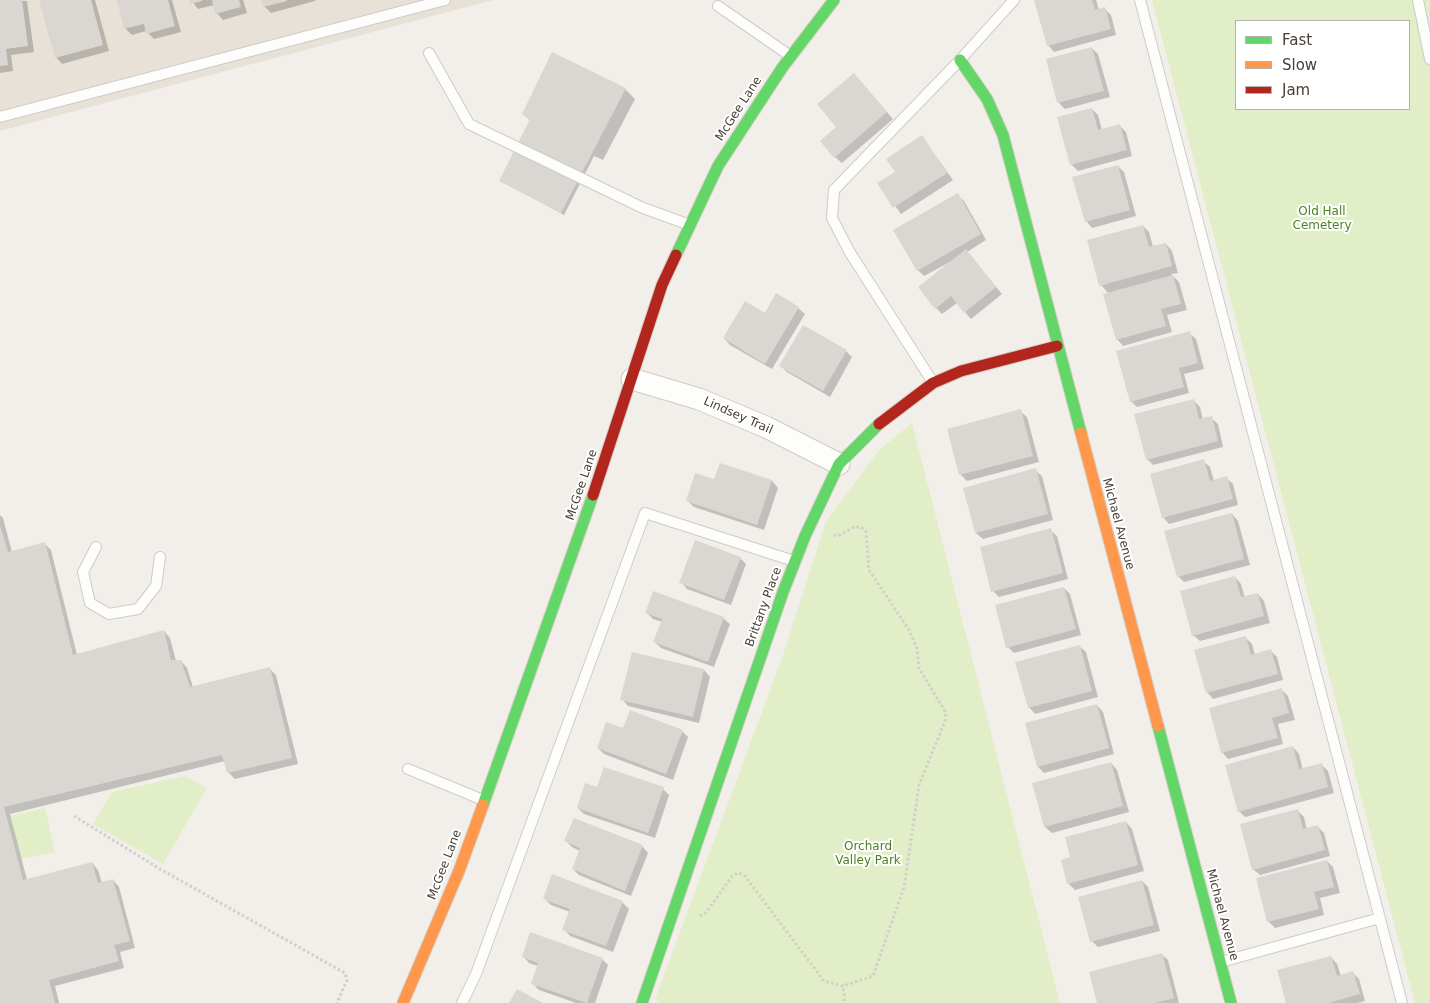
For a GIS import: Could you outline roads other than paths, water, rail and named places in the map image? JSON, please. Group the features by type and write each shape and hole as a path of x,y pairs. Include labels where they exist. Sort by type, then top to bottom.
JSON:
{"street":[{"name":"McGee Lane","path":"403,1003 456,880 588,512 662,285 718,166 791,56 834,0"},
{"name":"Michael Avenue","path":"960,60 987,99 1002,135 1231,1003"},
{"name":"Brittany Place","path":"642,1003 795,562 839,464 876,427 909,399 934,383 962,371 1057,346"},
{"name":"Lindsey Trail","path":"632,378 699,399 766,427 839,464"}],"lane":[{"path":"0,117 445,0"},
{"path":"934,383 849,251 832,218 834,190 960,60 1014,0"},
{"path":"1140,0 1402,1003"},
{"path":"1418,0 1430,59"},
{"path":"718,6 791,56"},
{"path":"429,54 470,124 644,208 690,225"},
{"path":"462,1003 476,974 645,513 795,562"},
{"path":"96,547 83,572 90,603 109,614 138,609 156,586 160,557"},
{"path":"408,769 484,801"},
{"path":"1220,962 1380,918"}],"park label":[{"name":"Old Hall Cemetery","path":"1322,219"},
{"name":"Orchard Valley Park","path":"868,854"}]}
